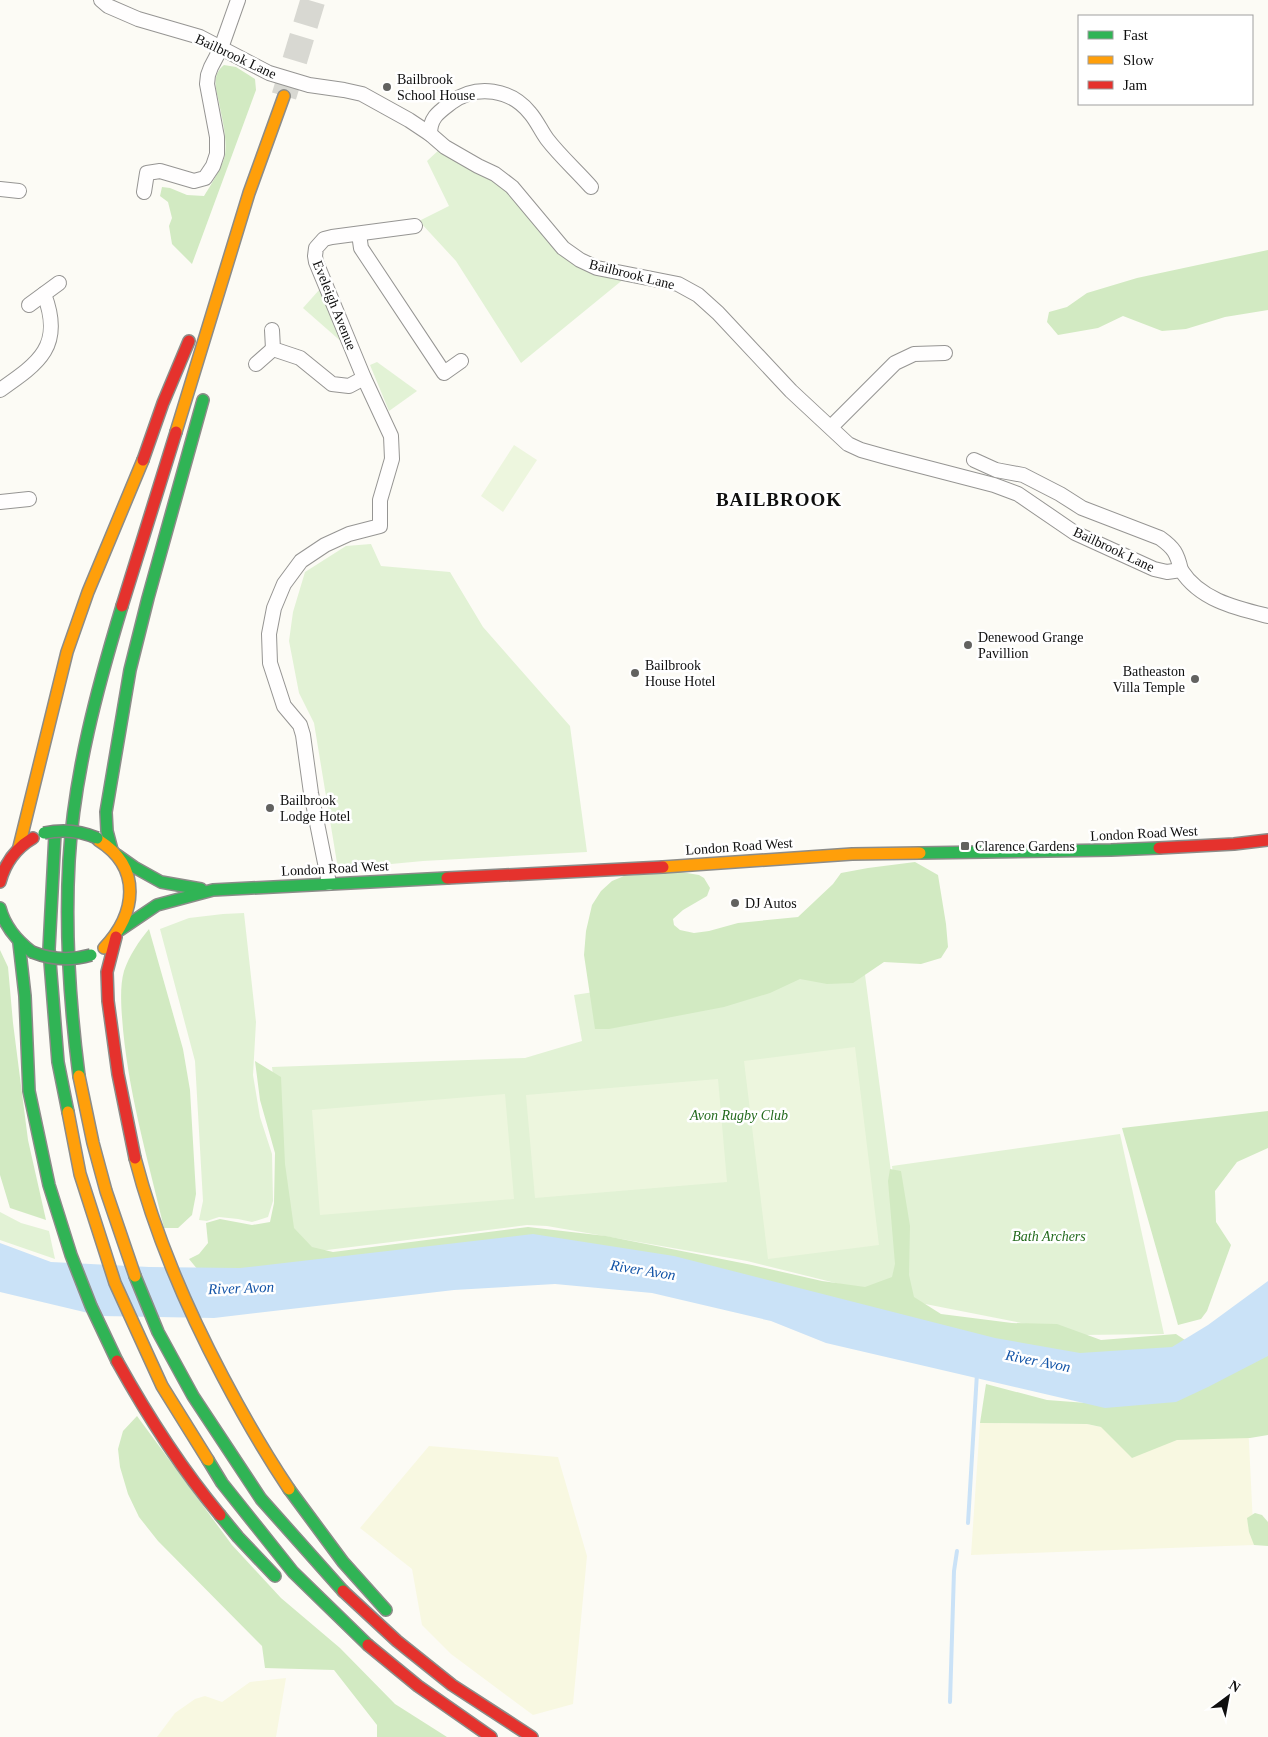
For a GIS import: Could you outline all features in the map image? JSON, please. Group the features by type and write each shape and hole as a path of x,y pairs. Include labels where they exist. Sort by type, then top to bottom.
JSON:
{"main road":[{"path":"284,96 249,193 109,650 87,735 76,800 70,861 68,928 74,1036 82,1091 106,1191 130,1263 158,1332 193,1396 228,1452 261,1499 348,1597 396,1641 452,1685 532,1737"},
{"path":"256,207 266,173 270,139"},
{"path":"226,229 240,183"},
{"path":"0,882 7,862 17,849 40,768 67,652 88,592 141,465 163,403 194,331 148,480"},
{"path":"206,391 148,598 130,670 106,812 107,831 114,853 125,869 129,884 130,900 127,916 118,933 107,976 112,1037 125,1116 155,1225 191,1312 214,1361 265,1454 281,1479 322,1537 362,1586 396,1620"},
{"path":"56,823 48,935 54,1034 64,1103 84,1193 105,1260 148,1360 173,1407 199,1449 240,1508 282,1560 327,1607 375,1652 423,1690 491,1737"},
{"name":"London Road West","path":"17,849 44,833 58,830 73,830 97,838 134,868 161,882 213,890"},
{"name":"London Road West","path":"16,940 32,952 46,958 61,961 76,960 91,955 104,947 118,933 157,905 213,890 603,870 852,854 1111,850 1234,844 1268,840"},
{"path":"0,860 17,849"},
{"path":"0,908 6,926 16,940 25,995 31,1104 54,1204 71,1256 104,1337 134,1394 166,1444 224,1519 283,1583"},
{"path":"0,928 16,940"},
{"path":"353,1646 374,1664 428,1700 491,1737"},
{"path":"461,1677 507,1712 546,1737"}],"street":[{"name":"Bailbrook Lane","path":"101,0 108,6 138,19 200,37 269,73 309,85 362,94 408,120 430,134 445,147 503,179 512,187 563,248 580,260 598,268 678,284 698,295 718,313 791,391 848,444 861,450 994,484 1018,494 1075,533 1100,546 1154,569 1167,572 1181,570"},
{"path":"144,192 147,174 160,172 194,181 205,178 213,166 217,154 217,137 207,84 211,67 221,48 238,0"},
{"path":"430,134 432,120 442,109 457,98 468,92 485,90 503,93 519,101 530,113 547,139 591,187"},
{"path":"0,189 20,191"},
{"name":"Eveleigh Avenue","path":"329,883 311,793 304,735 300,725 284,706 270,663 269,634 274,608 284,584 301,561 325,545 349,534 380,526 380,500 392,460 391,436 364,378 315,256 316,248 324,239 332,236 415,226"},
{"path":"359,234 361,248 444,373 461,361"},
{"path":"29,304 59,283"},
{"path":"0,390 29,370 39,360 49,343 52,324 44,294"},
{"path":"272,330 273,349"},
{"path":"273,349 300,358 332,384 349,386 364,378"},
{"path":"256,364 273,349"},
{"path":"831,427 895,363 914,354 944,353"},
{"name":"Bailbrook Lane","path":"974,460 996,470 1023,475 1082,508 1160,538 1171,545 1176,553 1181,570 1188,581 1207,596 1231,607 1268,616"},
{"path":"0,502 29,499"}],"green space":[{"path":"224,65 236,67 255,79 256,90 192,264 172,244 169,226 172,218 168,202 160,196 162,187 187,195 204,196 219,170 225,155 225,143 216,91 216,80 219,70"},
{"path":"441,148 499,181 556,247 625,278 521,363 456,261 419,221 449,206 427,161"},
{"path":"1268,250 1268,310 1225,317 1186,329 1162,331 1123,316 1098,328 1058,335 1047,322 1049,312 1067,307 1087,293 1137,278"},
{"path":"320,289 344,344 303,308"},
{"path":"377,362 417,391 389,411 370,365"},
{"path":"514,445 537,460 503,512 481,496"},
{"path":"371,544 381,566 450,572 483,627 570,726 587,852 423,861 338,869 314,723 299,693 289,641 293,612 305,572 346,546"},
{"path":"915,862 938,875 948,947 941,958 921,964 884,962 853,983 827,984 800,979 770,993 724,1007 609,1029 595,1029 584,955 586,931 592,905 601,891 612,881 624,876 681,872 699,875 704,878 710,888 707,896 683,910 673,919 674,925 680,930 694,933 738,923 798,917 833,884 841,873"},
{"path":"244,913 256,1022 253,1075 260,1117 272,1154 273,1201 268,1217 252,1222 219,1217 207,1221 199,1220 203,1201 195,1061 160,929 189,918"},
{"path":"149,929 183,1049 190,1090 196,1194 192,1215 178,1228 164,1228 133,1097 122,1017 121,988 126,965 131,954"},
{"path":"0,950 8,967 28,1140 46,1220 10,1208 0,1175"},
{"name":"Avon Rugby Club","path":"862,952 908,1301 747,1261 547,1226 527,1225 295,1254 272,1067 525,1058 582,1041 574,995"},
{"path":"855,1047 879,1245 768,1259 744,1061"},
{"path":"255,1061 281,1077 285,1164 294,1228 312,1247 333,1252 528,1227 606,1236 822,1281 865,1287 892,1277 895,1264 888,1181 890,1169 901,1171 910,1226 909,1275 914,1297 941,1314 1012,1323 1057,1324 1101,1340 1176,1334 1194,1346 1066,1360 739,1275 207,1281 189,1259 199,1254 208,1243 206,1223 220,1219 252,1225 270,1222 274,1203 275,1153 260,1100"},
{"path":"718,1079 727,1182 535,1198 526,1095"},
{"path":"505,1094 514,1199 320,1215 312,1110"},
{"path":"1268,1111 1268,1148 1237,1162 1215,1191 1216,1222 1231,1245 1207,1311 1201,1319 1178,1325 1122,1128"},
{"name":"Bath Archers","path":"1120,1134 1164,1334 1082,1335 910,1301 892,1166"},
{"path":"0,1212 21,1223 49,1231 55,1259 0,1240"},
{"path":"1268,1335 1268,1435 1250,1438 1177,1440 1132,1458 1101,1427 1087,1424 980,1423 986,1384 1047,1400 1100,1404"},
{"path":"137,1416 232,1545 281,1598 340,1648 395,1704 447,1737 377,1737 377,1725 334,1670 265,1668 262,1646 158,1541 139,1517 128,1494 120,1467 118,1449 123,1431"},
{"path":"1248,1422 1254,1545 971,1555 980,1423 1087,1424 1101,1427"},
{"path":"429,1446 558,1457 587,1556 573,1704 533,1715 451,1654 422,1625 412,1569 360,1528"},
{"path":"1255,1513 1262,1515 1268,1522 1268,1546 1254,1545 1249,1532 1247,1518"},
{"path":"286,1678 276,1737 157,1737 175,1713 195,1699 205,1696 222,1702 250,1682"}],"water":[{"name":"River Avon","path":"533,1234 674,1256 995,1338 1080,1353 1172,1347 1208,1325 1268,1281 1268,1356 1176,1402 1105,1408 826,1343 771,1321 652,1293 555,1284 454,1290 214,1318 101,1316 0,1292 0,1243 51,1262 149,1267 240,1268"}],"waterway":[{"path":"968,1523 977,1373"},
{"path":"950,1702 954,1571 957,1551"}],"tunnel":[{"path":"284,96 313,0"}],"traffic: fast":[{"path":"112,850 107,831 106,812 130,670 203,400"},
{"path":"79,1076 73,1023 68,942 68,888 72,828 81,764 88,732 122,606"},
{"path":"44,833 71,831 97,838"},
{"path":"55,834 49,949 58,1062 68,1112"},
{"path":"920,853 1159,848"},
{"path":"117,855 161,882 201,889"},
{"path":"120,930 157,905 213,890 447,878"},
{"path":"0,908 12,933 32,952"},
{"path":"19,943 25,996 29,1091 49,1185 71,1255 91,1306 117,1361"},
{"path":"32,952 61,959 91,955"},
{"path":"135,1276 158,1332 193,1396 261,1499 343,1591"},
{"path":"208,1460 222,1483 293,1572 368,1645"},
{"path":"289,1489 343,1562 386,1610"},
{"path":"220,1515 275,1576"}],"traffic: slow":[{"path":"176,432 249,193 284,96"},
{"path":"19,847 67,652 88,592 143,460"},
{"path":"98,840 112,851 122,864 128,878 130,892 123,921 115,935 104,948"},
{"path":"663,867 852,854 920,853"},
{"path":"79,1076 93,1143 106,1191 135,1276"},
{"path":"68,1112 80,1174 115,1283 162,1386 208,1460"},
{"path":"135,1158 162,1243 196,1324 238,1405 289,1489"}],"traffic: jam":[{"path":"143,460 163,403 189,341"},
{"path":"122,606 176,432"},
{"path":"0,882 12,857 21,846 33,838"},
{"path":"1159,848 1234,844 1268,840"},
{"path":"447,878 663,867"},
{"path":"116,937 107,972 108,1001 118,1074 135,1158"},
{"path":"117,1361 165,1440 191,1478 220,1515"},
{"path":"343,1591 397,1641 452,1685 532,1737"},
{"path":"368,1645 418,1686 491,1737"}],"place":[{"name":"Bailbrook School House","path":"387,87"},
{"name":"Denewood Grange Pavillion","path":"968,645"},
{"name":"Bailbrook House Hotel","path":"635,673"},
{"name":"Batheaston Villa Temple","path":"1195,679"},
{"name":"Bailbrook Lodge Hotel","path":"270,808"},
{"name":"Clarence Gardens","path":"965,846"},
{"name":"DJ Autos","path":"735,903"}],"district":[{"name":"BAILBROOK","path":"779,499"}]}
